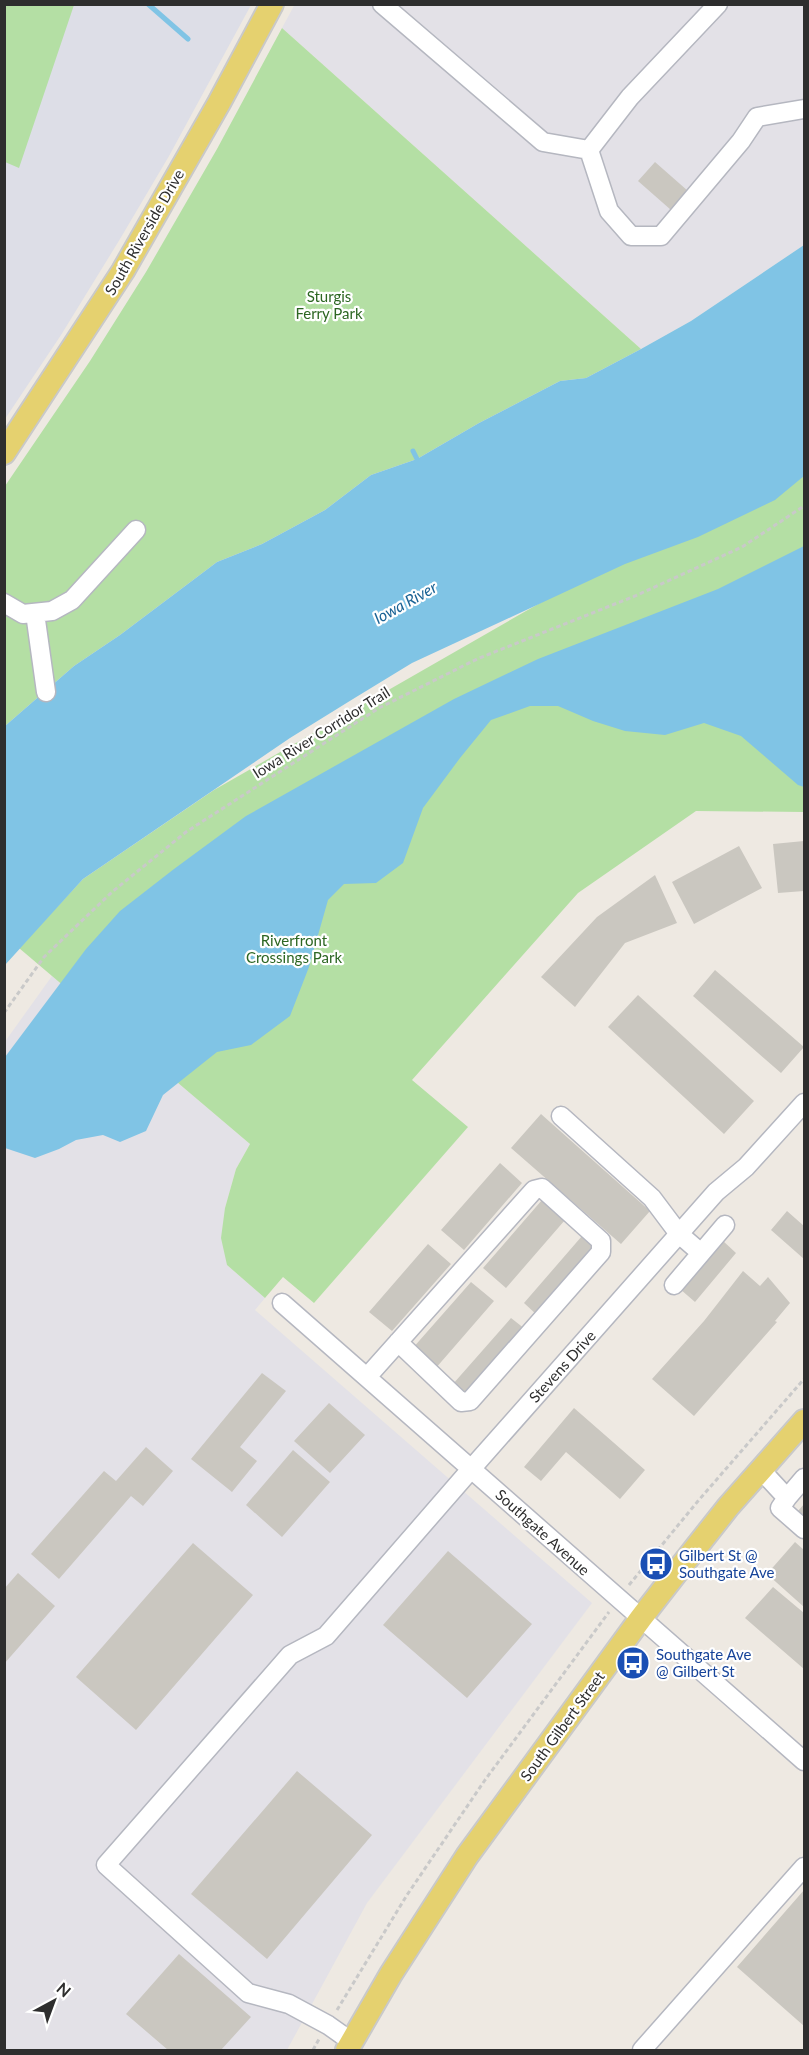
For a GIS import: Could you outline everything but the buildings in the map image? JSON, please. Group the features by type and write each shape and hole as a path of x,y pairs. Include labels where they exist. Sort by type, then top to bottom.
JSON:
{"main road":[{"name":"South Riverside Drive","path":"4,453 123,271 219,103 272,4"},
{"name":"South Gilbert Street","path":"349,2046 391,1974 467,1856 641,1618 722,1516 804,1420"}],"street":[{"path":"382,4 543,142 590,150"},
{"path":"590,150 630,98 718,4"},
{"path":"590,150 609,211 631,236 661,236 741,141 757,117 804,109"},
{"path":"4,603 23,614 52,611 72,600 136,530"},
{"path":"36,613 45,692"},
{"name":"Stevens Drive","path":"328,2025 289,2004 248,1993 106,1865 290,1655 326,1636 471,1468 716,1192 746,1167 804,1103"},
{"path":"561,1116 652,1198 679,1234 701,1253"},
{"path":"367,1377 398,1342 534,1190 542,1188 601,1241 601,1252 471,1401 461,1402 398,1342"},
{"path":"674,1285 725,1225"},
{"name":"Southgate Avenue","path":"282,1303 804,1761"},
{"path":"761,1470 787,1498"},
{"path":"804,1478 780,1508 804,1529"},
{"path":"642,2050 804,1867"},
{"path":"328,2025 349,2046"}],"path":[{"name":"Iowa River Corridor Trail","path":"4,1013 44,957 112,892 140,869 186,832 379,708 477,659 635,596 742,547 804,506"},
{"path":"313,2050 407,1895 479,1789 618,1599 698,1501 804,1379"}],"shaded area":[{"path":"295,4 804,5 804,245 691,321 641,349 282,28"},
{"path":"5,5 251,5 169,156 120,239 61,335 5,419"},
{"path":"52,976 250,1144 236,1169 225,1208 227,1265 265,1298 255,1310 592,1603 367,1903 287,2050 5,2050 4,1043"}],"green space":[{"path":"4,5 74,5 19,168 5,162"},
{"name":"Sturgis Ferry Park","path":"282,28 641,349 586,378 560,381 479,423 417,459 371,475 325,510 262,544 217,562 120,635 74,666 5,726 5,486 90,361 146,272 217,149"},
{"name":"Riverfront Crossings Park","path":"804,467 804,812 696,811 578,893 412,1080 468,1127 314,1303 283,1277 265,1298 227,1265 221,1238 225,1208 236,1169 250,1144 19,948 83,879 214,790 540,603"}],"water":[{"name":"Iowa River","path":"804,245 804,476 775,500 698,537 625,564 412,663 353,699 290,738 83,879 5,965 5,726 74,666 120,635 217,562 262,544 325,510 371,475 417,459 479,423 560,381 586,378 641,349 691,321"},
{"path":"804,546 804,787 798,785 741,736 704,723 665,735 625,731 593,721 558,706 530,706 491,720 423,808 403,863 376,883 344,884 328,900 309,967 290,1016 251,1045 217,1052 163,1095 146,1131 120,1142 103,1135 76,1140 35,1158 5,1148 5,1057 86,949 120,911 174,869 246,816 454,699 538,659 718,589"}],"waterway":[{"path":"148,4 188,39"},
{"path":"413,451 417,459"}],"place":[{"name":"Gilbert St @ Southgate Ave","path":"656,1564"},
{"name":"Southgate Ave @ Gilbert St","path":"633,1663"}]}
